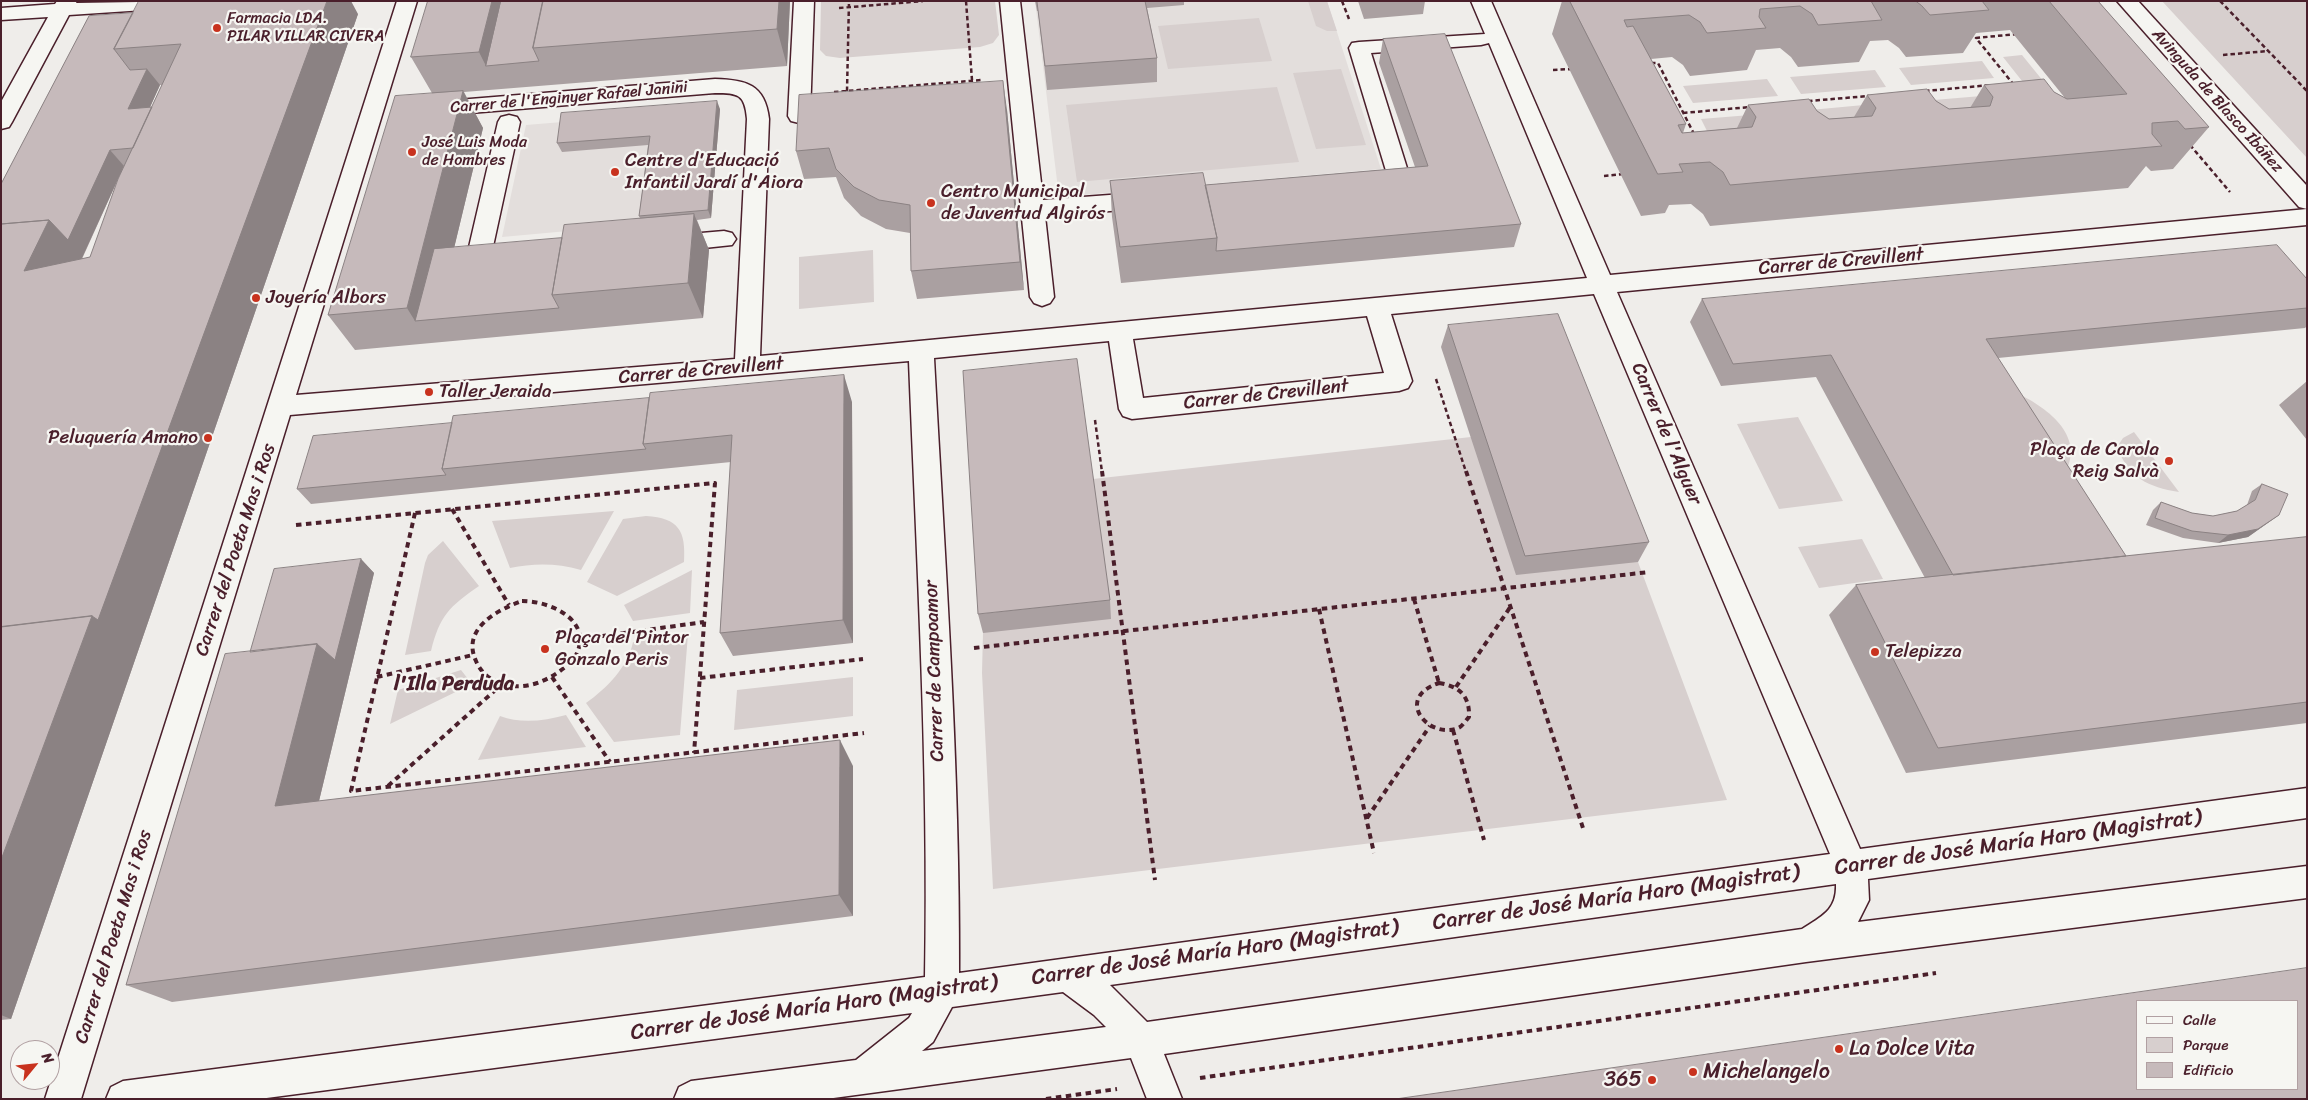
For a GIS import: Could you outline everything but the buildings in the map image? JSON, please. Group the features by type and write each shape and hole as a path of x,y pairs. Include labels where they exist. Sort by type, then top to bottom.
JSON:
{"street":[{"path":"1,36 13,10 190,1"},
{"name":"Carrer del Poeta Mas i Ros","path":"63,1099 282,406 381,113 407,1"},
{"path":"799,116 804,1"},
{"path":"1010,1 1042,296"},
{"name":"Carrer de l'Alguer","path":"1481,1 1850,866 1853,900 1838,925 1806,945"},
{"name":"Avinguda de Blasco Ibáñez","path":"2127,1 2307,201"},
{"path":"1,122 64,6"},
{"path":"1361,184 1400,181 1359,48 1481,38"},
{"name":"Carrer de l'Enginyer Rafael Janini","path":"417,110 715,86 736,86 751,93 757,105 747,367"},
{"path":"509,122 478,260 517,257"},
{"path":"1032,209 1171,198"},
{"name":"Carrer de Crevillent","path":"282,406 921,351 2307,217"},
{"path":"646,246 724,239"},
{"name":"Carrer de Crevillent","path":"1120,332 1132,409 1399,381 1376,306"},
{"name":"Carrer de Campoamor","path":"921,351 937,696 943,906 942,992"},
{"name":"Carrer de José María Haro (Magistrat)","path":"123,1099 278,1088 1066,974 2307,803"},
{"path":"691,1099 866,1074 1141,1040 1806,945 2307,882"},
{"path":"1066,974 1106,1003 1141,1040 1162,1091"},
{"path":"866,1074 921,1030 942,992"}],"path":[{"path":"847,91 849,1"},
{"path":"845,7 924,1"},
{"path":"966,1 972,80"},
{"path":"2220,1 2307,91"},
{"path":"2017,90 1976,38 2024,34"},
{"path":"2223,55 2268,51"},
{"path":"1648,64 1658,63 1695,136"},
{"path":"1553,70 1572,69"},
{"path":"801,94 1018,77"},
{"path":"2002,84 2012,83"},
{"path":"1925,91 1992,85"},
{"path":"1799,102 1876,95"},
{"path":"1683,113 1751,106"},
{"path":"2187,142 2232,195"},
{"path":"1604,176 1624,174"},
{"path":"1435,375 1583,828"},
{"path":"1095,418 1155,880"},
{"path":"296,525 714,483 694,752"},
{"path":"452,509 509,605"},
{"path":"415,513 351,791 864,733"},
{"path":"971,648 1649,572"},
{"path":"1414,599 1439,683"},
{"path":"522,601 542,602 564,612 575,624 581,639 575,658 552,677 521,688 501,685 485,676 476,663 472,645 476,630 488,616 509,605 522,601"},
{"path":"1456,687 1510,606"},
{"path":"1319,610 1374,853"},
{"path":"581,639 704,622"},
{"path":"377,678 474,655"},
{"path":"700,678 863,659"},
{"path":"552,677 610,762"},
{"path":"1439,683 1456,687 1469,701 1470,709 1465,723 1452,730 1444,731 1430,726 1421,718 1416,702 1424,688 1439,683"},
{"path":"386,787 501,685"},
{"path":"1367,818 1430,726"},
{"path":"1452,730 1484,840"},
{"path":"1046,1099 1162,1091 1943,972"}],"shaded area":[{"path":"1035,1 1327,1 1381,169 1059,197"},
{"name":"Centre d'Educació Infantil Jardí d'Aiora","path":"720,109 711,218 502,237 526,125"}],"green space":[{"path":"821,1 995,1 999,35 993,43 980,47 840,58 826,56 820,50"},
{"path":"1308,1 1327,1 1337,31 1327,31 1316,26"},
{"path":"2162,1 2307,1 2307,158"},
{"path":"1259,18 1272,61 1168,69 1158,26"},
{"path":"2022,55 2065,108 2045,110 2003,57"},
{"path":"1982,61 1994,78 1911,85 1899,68"},
{"path":"1341,69 1366,145 1316,149 1293,73"},
{"path":"1875,70 1886,87 1801,94 1790,77"},
{"path":"1767,79 1778,96 1693,103 1683,86"},
{"path":"1277,87 1299,162 1077,182 1066,105"},
{"path":"2005,94 2019,111 1933,118 1922,101"},
{"path":"1896,102 1909,120 1821,128 1810,110"},
{"path":"1787,112 1710,137 1701,119"},
{"path":"873,250 874,302 799,309 799,257"},
{"path":"2012,391 2036,403 2057,421 2065,431 2070,443 2071,456 2067,469"},
{"path":"1798,417 1843,501 1779,509 1737,424"},
{"path":"2134,432 2179,492 2149,484 2134,474 2127,466 2117,447 2123,438"},
{"path":"1471,437 1638,562 1727,800 993,889 982,673 983,633 1093,479"},
{"path":"614,511 581,570 546,564 510,568 492,521"},
{"path":"646,516 666,520 678,528 684,542 684,562 617,596 587,582 623,519"},
{"path":"1862,539 1883,579 1819,588 1798,547"},
{"path":"443,541 479,586 460,600 447,613 438,629 431,651 405,655 425,563 428,555"},
{"path":"692,570 690,613 633,621 624,605"},
{"path":"688,634 680,735 614,742 586,703 615,677 626,660 633,642"},
{"path":"461,670 472,684 390,724 398,690"},
{"path":"853,677 853,716 734,730 737,690"},
{"path":"566,715 586,747 478,760 500,716 516,720 533,721"}],"place":[{"name":"Farmacia LDA. PILAR VILLAR CIVERA","path":"217,28"},
{"name":"José Luis Moda de Hombres","path":"412,152"},
{"name":"Centre d'Educació Infantil Jardí d'Aiora","path":"615,172"},
{"name":"Centro Municipal de Juventud Algirós","path":"931,203"},
{"name":"Joyería Albors","path":"256,298"},
{"name":"Taller Jeraida","path":"429,392"},
{"name":"Peluquería Amano","path":"208,438"},
{"name":"Plaça de Carola Reig Salvà","path":"2169,461"},
{"name":"Plaça del Pintor Gonzalo Peris","path":"545,649"},
{"name":"Telepizza","path":"1875,652"},
{"name":"La Dolce Vita","path":"1839,1049"},
{"name":"Michelangelo","path":"1693,1072"},
{"name":"365","path":"1652,1080"}],"district":[{"name":"l'Illa Perduda","path":"454,685"}]}
